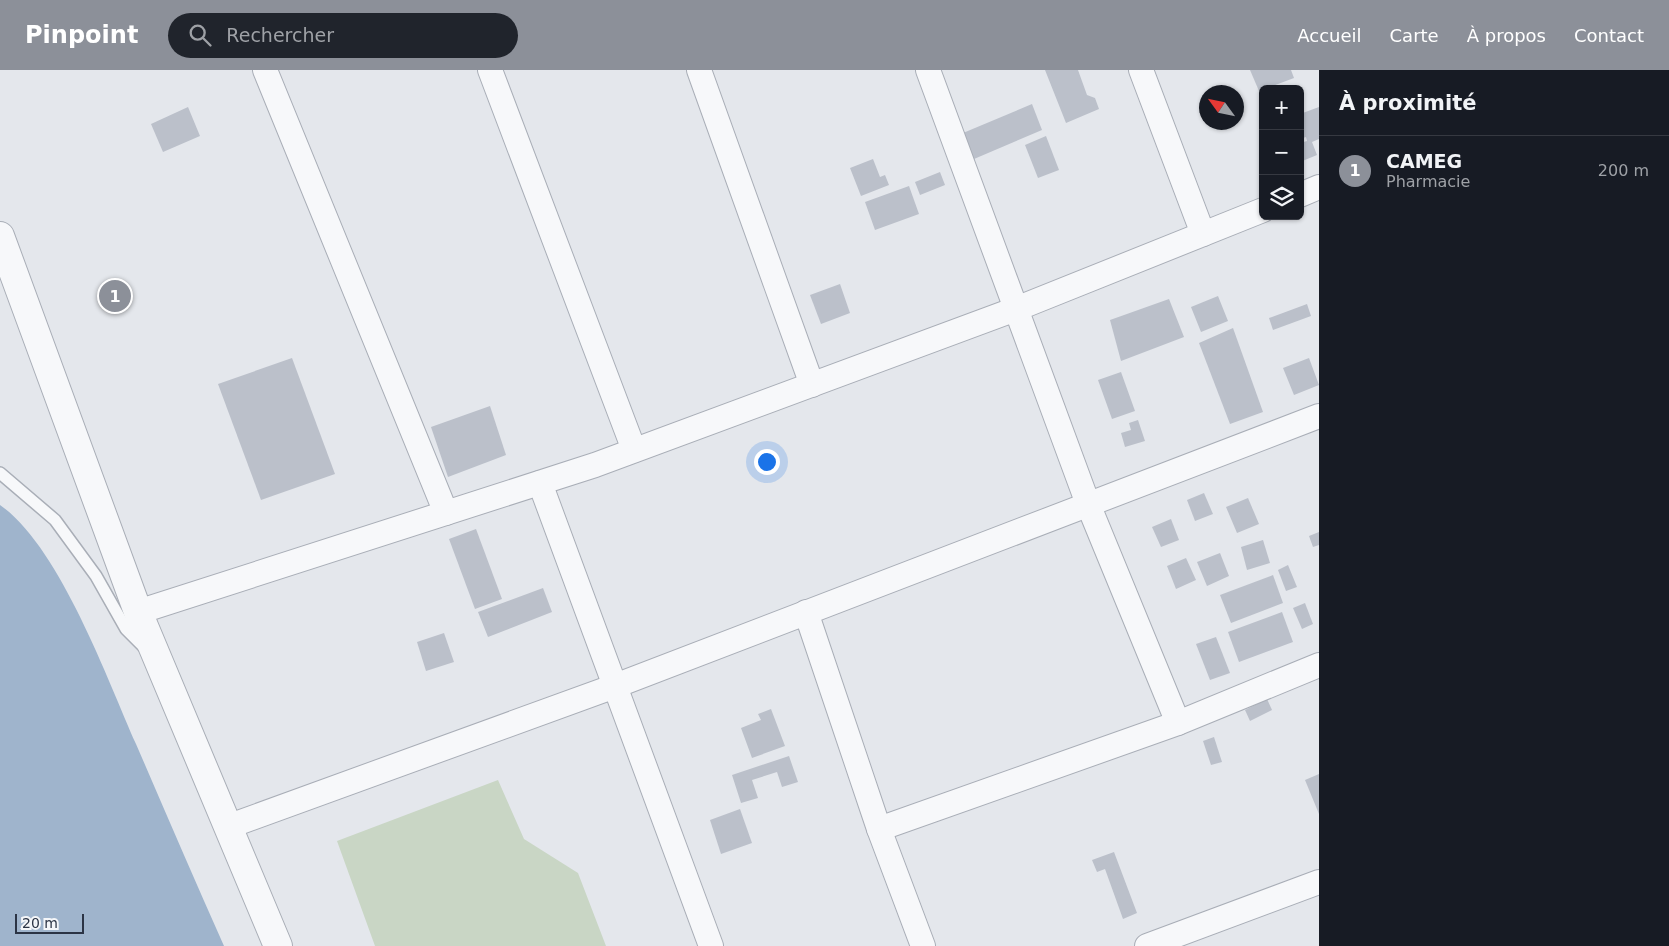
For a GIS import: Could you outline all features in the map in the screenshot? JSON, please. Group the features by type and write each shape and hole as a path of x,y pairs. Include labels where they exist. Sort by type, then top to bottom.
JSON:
{"street":[{"path":"265,70 446,513"},
{"path":"490,70 634,450"},
{"path":"699,70 812,385"},
{"path":"928,70 1088,504 1178,723"},
{"path":"1141,70 1203,234"},
{"path":"1304,193 1319,187"},
{"path":"138,612 540,483 634,450 1016,309 1259,212"},
{"path":"0,236 6,270 138,612 278,946"},
{"path":"227,827 614,686 1319,416"},
{"path":"540,483 711,946"},
{"path":"806,612 879,829 923,946"},
{"path":"879,829 1178,723 1319,665"},
{"path":"1147,946 1319,882"}],"lane":[{"path":"0,473 55,520 96,576 126,629 158,660"}],"green space":[{"path":"498,780 524,839 578,873 606,946 375,946 337,841"}],"water":[{"path":"0,505 22,524 42,550 79,615 96,650 224,946 0,946"}],"building":[{"path":"1045,70 1078,70 1087,95 1095,98 1099,109 1066,123"},
{"path":"1250,70 1291,70 1294,78 1275,85 1259,85 1259,91"},
{"path":"1032,104 1042,130 974,159 963,133"},
{"path":"188,107 200,136 163,152 151,124"},
{"path":"1319,107 1319,139 1312,142 1317,155 1304,160 1304,142 1307,141 1306,137 1304,138 1304,113"},
{"path":"1046,136 1059,170 1038,178 1025,145"},
{"path":"873,159 880,177 885,175 889,185 861,196 850,168"},
{"path":"940,172 945,185 920,195 915,182"},
{"path":"909,186 919,214 875,230 865,202"},
{"path":"840,284 850,313 821,324 810,295"},
{"path":"1218,296 1228,321 1201,332 1191,307"},
{"path":"1169,299 1184,337 1121,361 1110,320"},
{"path":"1307,304 1311,316 1273,330 1269,318"},
{"path":"1233,328 1263,412 1230,424 1199,343"},
{"path":"292,358 335,474 261,500 218,384"},
{"path":"1309,358 1319,385 1294,395 1283,368"},
{"path":"1121,372 1135,411 1112,419 1098,380"},
{"path":"490,406 506,455 448,477 431,427"},
{"path":"1138,420 1145,441 1125,447 1121,433 1131,430 1129,423"},
{"path":"1204,493 1213,514 1195,521 1187,500"},
{"path":"1248,498 1259,524 1237,533 1226,507"},
{"path":"1171,519 1179,540 1161,547 1152,527"},
{"path":"476,529 502,599 475,609 449,539"},
{"path":"1319,532 1319,545 1313,547 1309,536"},
{"path":"1263,540 1270,563 1247,570 1241,547"},
{"path":"1220,553 1229,576 1207,586 1197,562"},
{"path":"1186,558 1196,580 1176,589 1167,566"},
{"path":"1288,565 1297,587 1286,591 1278,570"},
{"path":"1273,575 1283,603 1231,623 1220,595"},
{"path":"543,588 552,612 488,637 478,612"},
{"path":"1305,603 1313,624 1302,629 1293,608"},
{"path":"1282,612 1293,642 1239,662 1228,632"},
{"path":"444,633 454,662 426,671 417,642"},
{"path":"1216,637 1230,673 1210,680 1196,644"},
{"path":"1267,699 1272,710 1250,721 1245,710"},
{"path":"771,709 785,746 752,758 741,728 761,720 758,714"},
{"path":"1214,737 1222,762 1211,765 1203,741"},
{"path":"789,756 798,782 782,787 777,772 752,780 758,798 741,803 732,775"},
{"path":"1319,774 1319,814 1305,780"},
{"path":"740,809 752,843 721,854 710,820"},
{"path":"1114,852 1137,913 1123,919 1105,869 1097,872 1092,860"}],"place":[{"name":"CAMEG","path":"115,296"}]}
